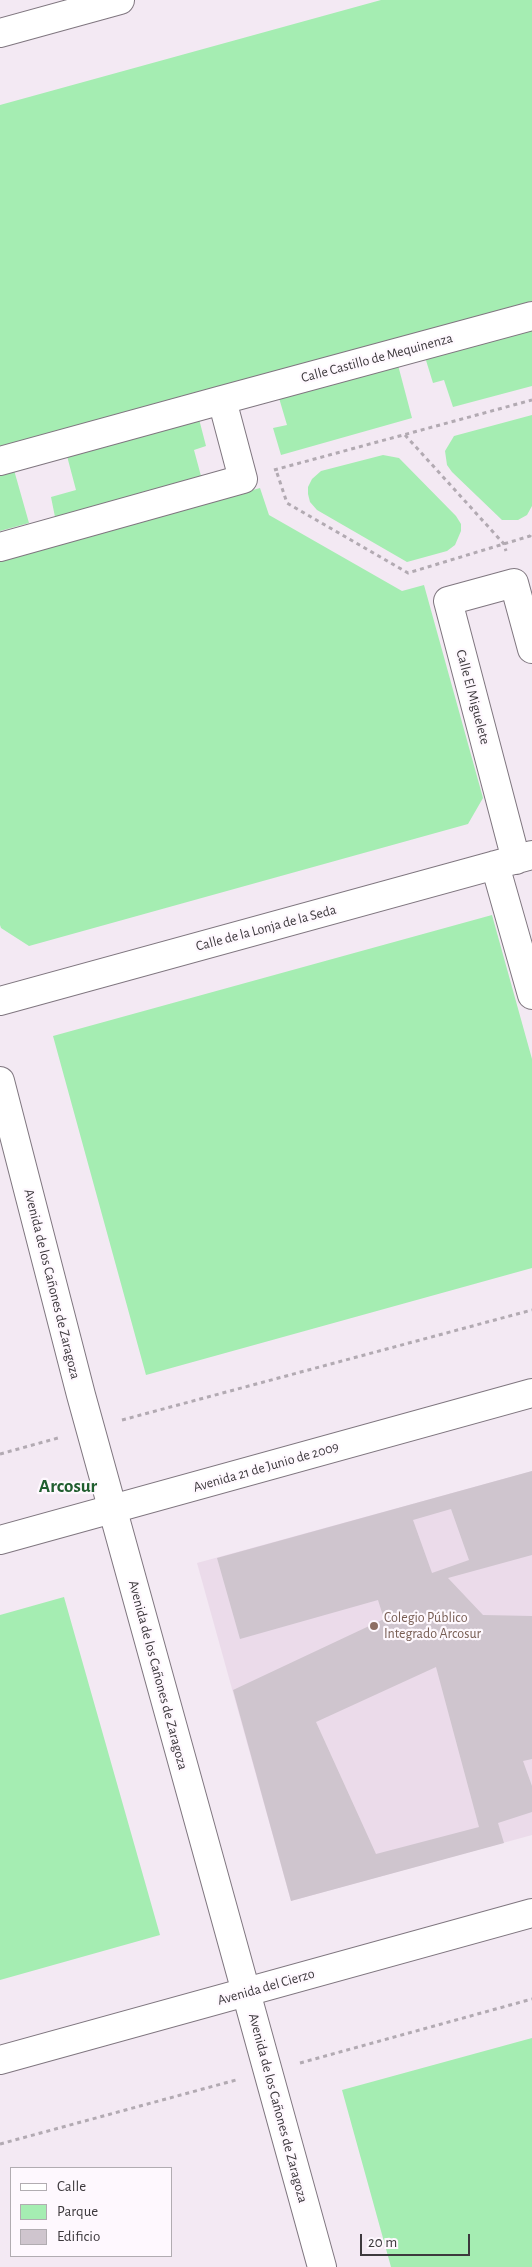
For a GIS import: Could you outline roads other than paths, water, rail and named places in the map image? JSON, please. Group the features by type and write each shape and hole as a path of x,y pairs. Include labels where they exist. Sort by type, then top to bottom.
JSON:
{"street":[{"path":"0,33 120,0"},
{"name":"Calle Castillo de Mequinenza","path":"0,461 532,316"},
{"path":"0,547 243,478 222,400"},
{"name":"Calle El Miguelete","path":"532,649 514,583 448,601 514,860 532,995"},
{"name":"Calle de la Lonja de la Seda","path":"0,1001 514,860"},
{"name":"Avenida de los Cañones de Zaragoza","path":"0,1081 112,1509 322,2267"},
{"name":"Avenida 21 de Junio de 2009","path":"0,1540 532,1393"},
{"name":"Avenida del Cierzo","path":"0,2060 532,1912"}],"place":[{"name":"Colegio Público Integrado Arcosur","path":"374,1626"}],"district":[{"name":"Arcosur","path":"68,1486"}]}
